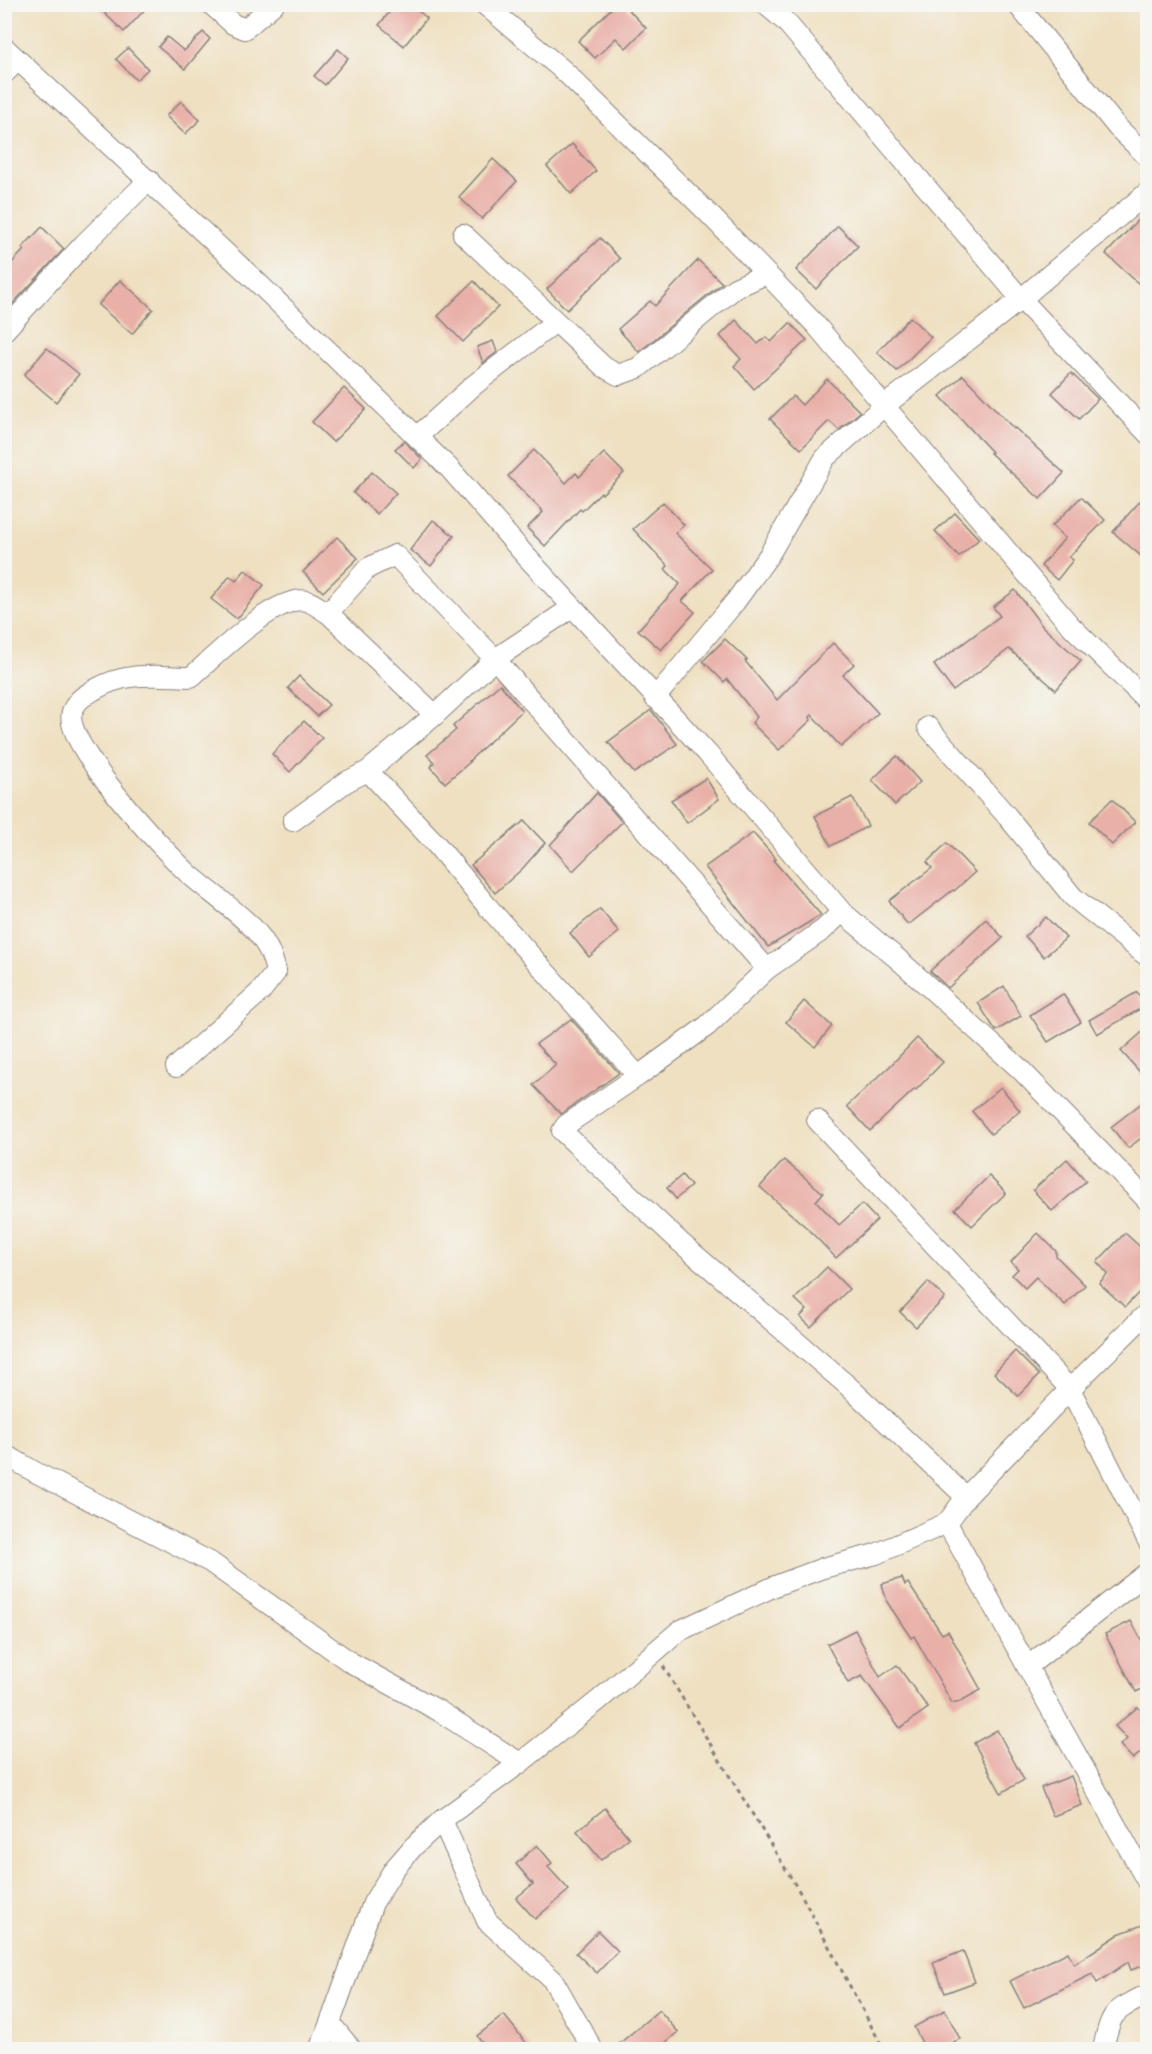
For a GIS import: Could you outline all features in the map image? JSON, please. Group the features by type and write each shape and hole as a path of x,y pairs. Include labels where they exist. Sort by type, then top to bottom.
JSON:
{"street":[{"path":"212,4 233,24 245,29 273,4"},
{"path":"484,4 564,72 709,214 815,324 1069,624 1148,702"},
{"path":"765,4 786,22 1021,299 1148,434"},
{"path":"1017,4 1117,127 1148,158"},
{"path":"9,60 149,180 418,436 708,754 842,912 1020,1069 1148,1201"},
{"path":"4,331 84,244 149,180"},
{"path":"655,698 735,603 769,555 825,458 884,406 1021,299 1148,192"},
{"path":"463,234 554,323 604,368 618,375 638,368 735,288 766,274"},
{"path":"418,436 474,385 554,323"},
{"path":"328,613 368,568 394,555 495,659 767,969"},
{"path":"176,1067 261,991 276,972 272,953 254,929 189,874 111,789 73,732 71,714 78,699 108,681 135,675 191,677 259,618 291,603 307,601 328,613 435,715"},
{"path":"293,821 346,782 369,771 435,715 495,659 573,607"},
{"path":"928,727 1007,816 1073,897 1148,957"},
{"path":"369,771 435,843 487,906 638,1076"},
{"path":"842,912 823,930 767,969 708,1026 566,1125 561,1131 680,1242 847,1385 966,1497"},
{"path":"817,1120 1070,1389 1148,1541"},
{"path":"319,2049 373,1903 394,1869 414,1846 442,1820 520,1763 599,1700 679,1631 775,1586 823,1568 876,1554 947,1523 966,1497 1148,1312"},
{"path":"4,1454 201,1557 350,1662 439,1711 520,1763"},
{"path":"947,1523 1148,1883"},
{"path":"1027,1667 1148,1572"},
{"path":"442,1820 487,1921 553,1980 593,2049"},
{"path":"1103,2049 1108,2026 1116,2011 1148,1994"},
{"path":"330,2024 352,2049"}],"path":[{"path":"654,1652 802,1896 884,2049"}],"building":[{"path":"95,4 150,4 124,32"},
{"path":"396,4 410,4 427,18 404,46 379,25"},
{"path":"616,4 623,4 646,28 626,48 616,38 595,58 578,41"},
{"path":"203,32 210,39 185,69 158,47 167,37 184,51"},
{"path":"128,48 148,69 136,80 116,59"},
{"path":"338,49 348,58 325,85 314,76"},
{"path":"181,101 200,120 185,134 166,116"},
{"path":"572,144 596,171 571,194 547,166"},
{"path":"493,159 517,181 482,219 459,197"},
{"path":"1148,209 1148,292 1106,254"},
{"path":"838,226 858,246 816,289 796,270"},
{"path":"42,227 64,249 4,313 4,271"},
{"path":"600,238 620,259 567,310 547,289"},
{"path":"698,260 722,283 639,352 618,329 650,301 655,306"},
{"path":"120,280 153,309 132,334 98,305"},
{"path":"474,281 498,307 463,342 438,316"},
{"path":"910,317 931,337 897,371 877,352"},
{"path":"736,320 758,344 766,337 771,342 790,323 807,340 754,389 734,366 741,359 720,336"},
{"path":"493,341 497,352 483,363 477,347"},
{"path":"47,348 79,374 56,402 24,375"},
{"path":"1071,373 1098,399 1079,419 1052,393"},
{"path":"963,375 1014,429 1064,473 1040,499 990,453 992,452 940,396"},
{"path":"827,379 860,412 839,430 829,421 801,449 770,419 793,396 802,405"},
{"path":"344,388 366,409 333,442 312,422"},
{"path":"404,441 422,459 414,468 395,449"},
{"path":"534,450 566,483 576,473 579,477 604,453 624,473 582,511 580,509 545,546 527,528 543,512 508,476"},
{"path":"372,472 396,493 377,514 353,493"},
{"path":"1081,497 1105,520 1069,557 1073,560 1057,580 1041,566 1065,538 1052,526"},
{"path":"1140,501 1148,508 1148,562 1113,532"},
{"path":"663,502 684,525 675,533 712,569 682,601 695,612 661,650 638,630 680,584 665,569 668,566 633,529"},
{"path":"955,513 979,539 959,557 935,531"},
{"path":"433,520 454,536 431,566 410,550"},
{"path":"337,537 358,558 323,592 303,572"},
{"path":"245,570 264,585 237,619 211,599 230,576 236,581"},
{"path":"1015,590 1043,627 1081,661 1056,690 1009,649 953,691 934,665 1000,616 993,607"},
{"path":"725,639 747,660 745,661 777,700 833,643 854,664 843,675 878,713 841,747 812,715 811,720 779,750 752,723 757,717 727,679 724,682 703,661"},
{"path":"299,676 329,705 317,716 288,688"},
{"path":"500,684 522,711 445,783 431,767 434,762 427,755 456,730 453,726"},
{"path":"651,710 677,744 634,773 608,742"},
{"path":"304,721 322,738 290,772 272,754"},
{"path":"897,756 920,782 895,805 872,780"},
{"path":"706,778 719,799 687,823 671,800"},
{"path":"597,793 622,822 573,871 550,845"},
{"path":"852,797 868,826 831,846 815,816"},
{"path":"1112,799 1135,822 1112,845 1089,822"},
{"path":"524,821 545,843 522,869 495,893 471,865"},
{"path":"753,833 776,859 773,860 821,915 768,947 705,867"},
{"path":"947,843 975,872 954,891 908,925 889,901 932,868 927,862"},
{"path":"600,909 619,932 589,957 570,933"},
{"path":"1046,917 1066,938 1044,957 1025,936"},
{"path":"986,919 1003,938 948,988 930,971"},
{"path":"1004,986 1021,1016 996,1031 978,1003"},
{"path":"1137,992 1145,1006 1097,1034 1089,1020"},
{"path":"1063,994 1081,1022 1048,1042 1030,1015"},
{"path":"804,1001 832,1026 815,1047 786,1022"},
{"path":"571,1019 619,1073 561,1114 533,1085 556,1065 536,1044"},
{"path":"1148,1027 1148,1081 1121,1051"},
{"path":"917,1038 943,1062 916,1090 870,1131 847,1106"},
{"path":"1001,1087 1020,1111 991,1134 972,1111"},
{"path":"1148,1098 1148,1133 1128,1148 1111,1127"},
{"path":"1067,1159 1086,1181 1052,1211 1033,1190"},
{"path":"784,1160 823,1193 816,1201 839,1225 862,1204 877,1220 836,1258 807,1228 760,1187"},
{"path":"682,1175 691,1186 676,1199 667,1188"},
{"path":"989,1176 1006,1193 972,1226 955,1209"},
{"path":"1038,1233 1056,1251 1056,1256 1085,1285 1065,1305 1036,1277 1025,1288 1012,1275 1018,1269 1011,1262"},
{"path":"1125,1233 1148,1254 1148,1283 1125,1307 1099,1283 1108,1274 1097,1262"},
{"path":"827,1267 849,1289 811,1327 800,1317 807,1310 795,1299"},
{"path":"928,1282 945,1298 916,1327 900,1312"},
{"path":"1015,1351 1039,1375 1018,1396 994,1373"},
{"path":"902,1578 905,1585 908,1583 942,1634 948,1631 981,1690 957,1703 952,1703 914,1636 911,1638 887,1602 882,1584"},
{"path":"1131,1621 1148,1652 1148,1686 1136,1692 1105,1634"},
{"path":"855,1630 880,1677 897,1665 928,1708 900,1728 862,1676 848,1683 827,1644"},
{"path":"1138,1707 1148,1718 1148,1746 1133,1759 1120,1745 1127,1739 1115,1726"},
{"path":"997,1730 1024,1780 1001,1793 974,1743"},
{"path":"1071,1776 1082,1805 1053,1816 1041,1788"},
{"path":"605,1808 629,1838 601,1860 577,1831"},
{"path":"537,1845 552,1863 548,1867 569,1890 535,1919 516,1898 533,1884 516,1864"},
{"path":"1148,1923 1148,1964 1131,1970 1128,1962 1097,1983 1092,1974 1024,2008 1010,1981 1068,1952 1074,1964 1118,1934"},
{"path":"598,1931 618,1951 597,1973 576,1953"},
{"path":"963,1951 975,1982 945,1993 933,1963"},
{"path":"659,2010 678,2032 658,2049 613,2049"},
{"path":"945,2010 960,2039 939,2049 925,2049 914,2027"},
{"path":"504,2015 531,2049 487,2049 477,2036"}]}
